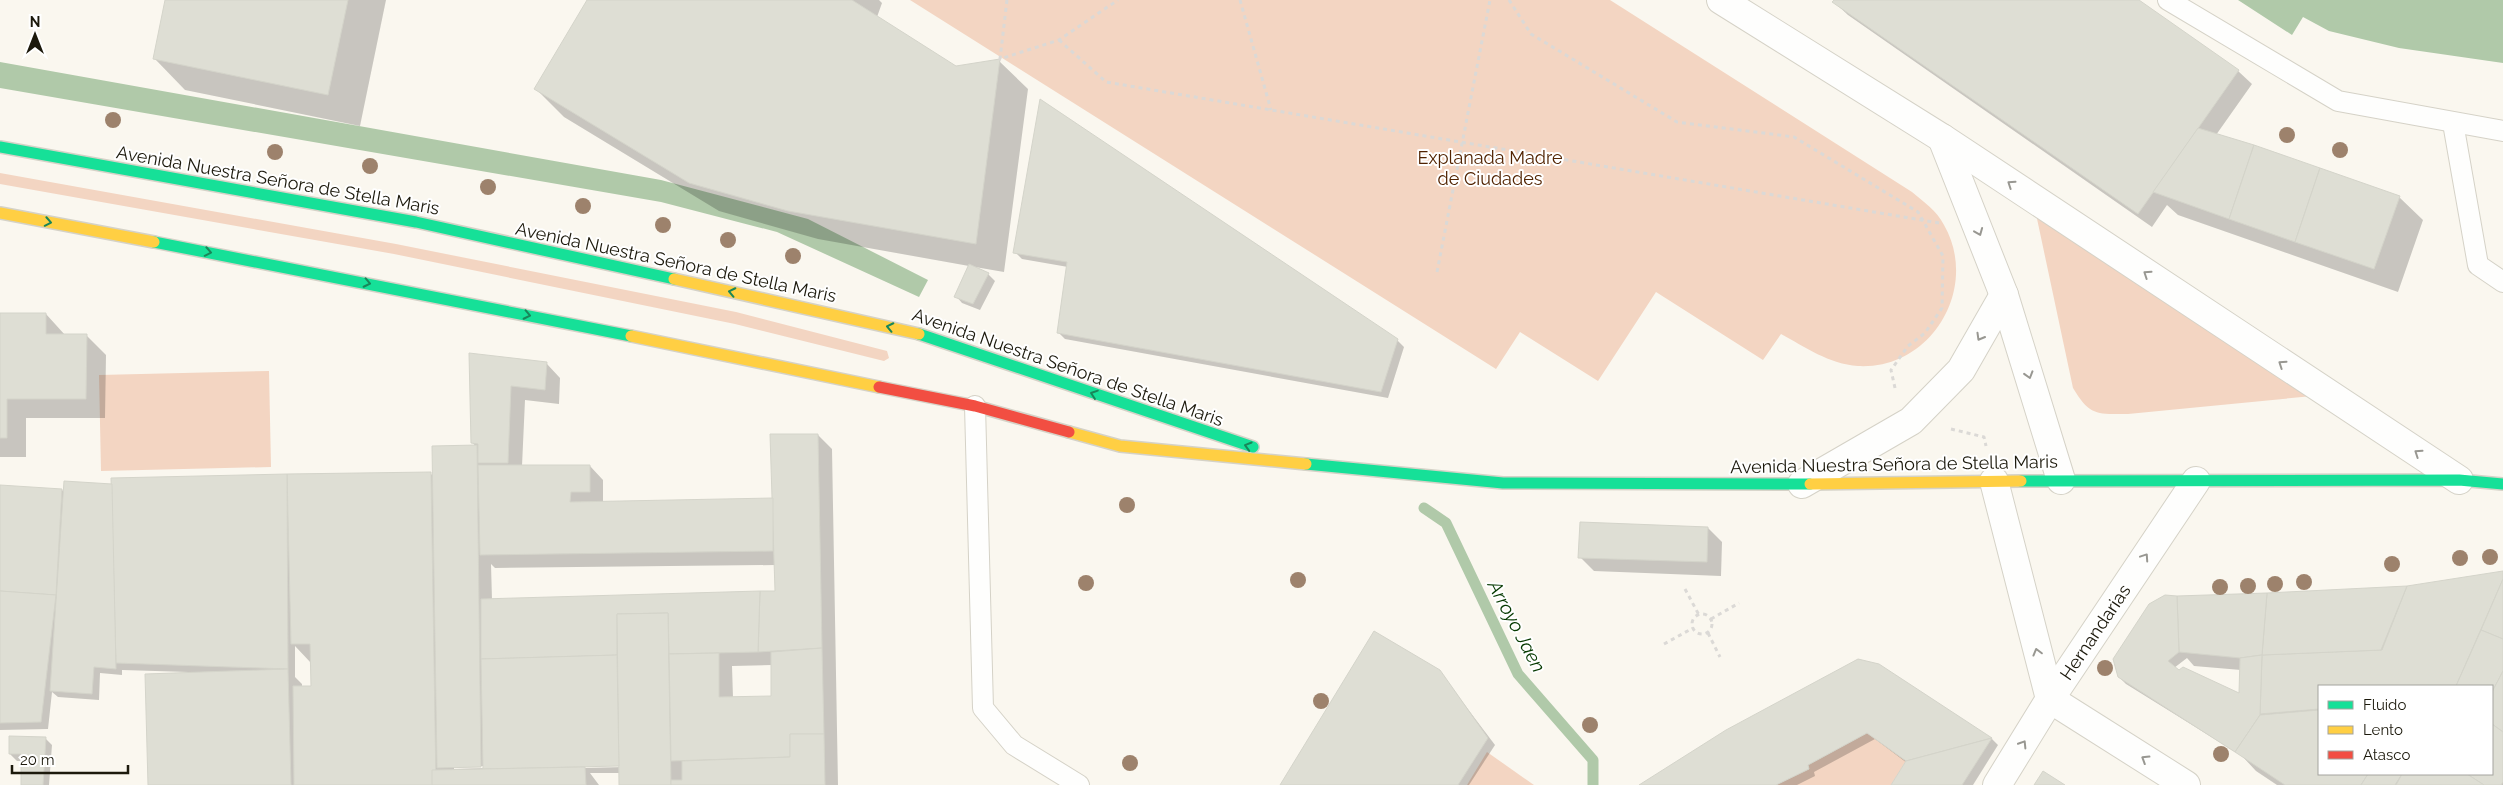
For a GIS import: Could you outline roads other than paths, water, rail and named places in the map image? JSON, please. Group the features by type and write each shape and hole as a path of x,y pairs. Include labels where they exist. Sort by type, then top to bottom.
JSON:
{"street":[{"path":"1721,0 1942,138 2459,480"},
{"path":"1942,138 2004,295 2060,480"},
{"name":"Avenida Nuestra Señora de Stella Maris","path":"0,147 416,222 913,332 1248,446 1330,466"},
{"name":"Avenida Nuestra Señora de Stella Maris","path":"0,213 318,273 975,406 1120,446 1503,483 1802,484 2060,480 2196,482 2459,480 2503,484"},
{"path":"1802,484 1911,421 1961,370 2004,295"},
{"name":"Avenida Nuestra Señora de Stella Maris","path":"2459,480 2494,471"},
{"path":"1994,481 2050,699 2186,785"},
{"name":"Hernandarias","path":"1997,785 2050,699 2196,482"}],"lane":[{"path":"2168,0 2338,101 2503,131"},
{"path":"2453,123 2478,266 2503,282"},
{"path":"975,406 983,708 1014,745 1078,785"}],"waterway":[{"name":"Arroyo Jaen","path":"1424,508 1446,523 1518,674 1593,760 1593,785"}],"park label":[{"name":"Explanada Madre de Ciudades","path":"1490,167"}]}
